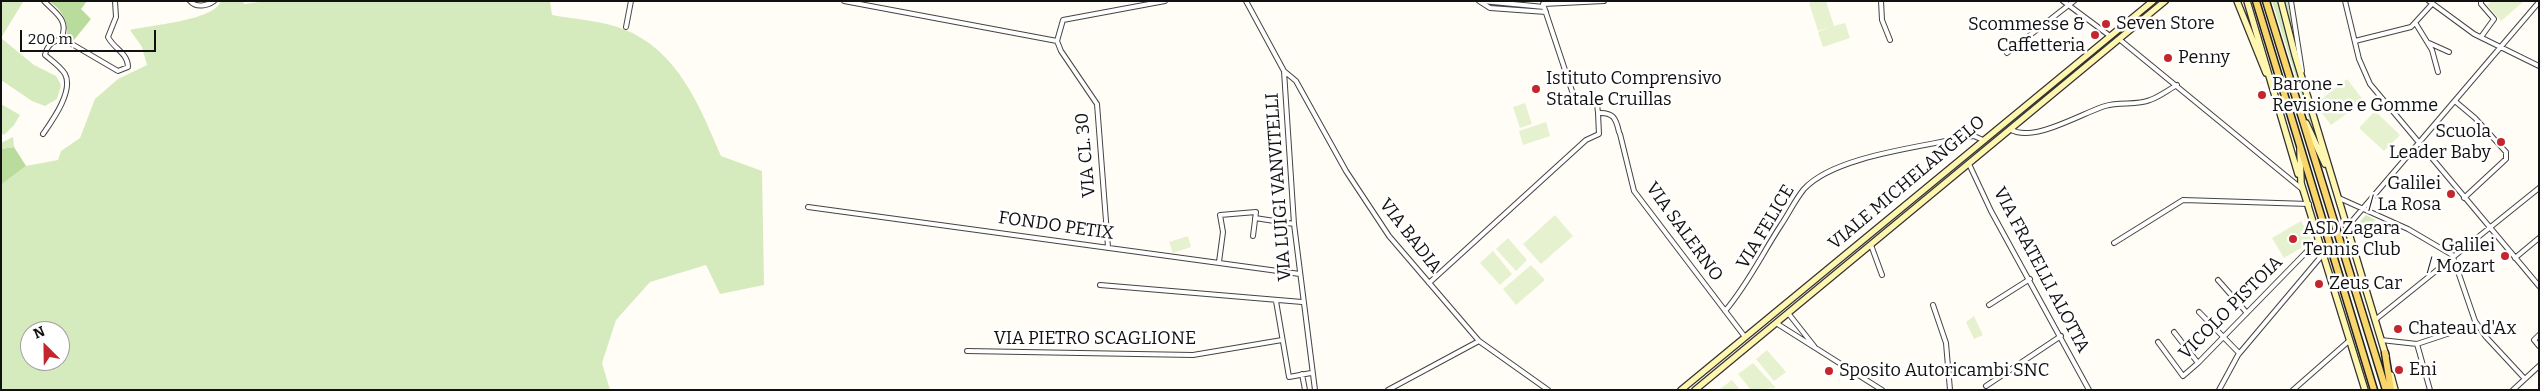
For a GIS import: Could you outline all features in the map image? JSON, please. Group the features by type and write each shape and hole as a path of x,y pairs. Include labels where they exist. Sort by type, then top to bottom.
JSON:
{"main road":[{"path":"2256,1 2374,390"},
{"path":"2266,1 2386,390"},
{"path":"2385,353 2391,390"}],"street":[{"path":"43,134 58,113 68,85 64,73 45,55 52,43 61,39 64,33 63,20 58,12 44,1"},
{"path":"61,39 118,71 125,70 128,67 127,58 111,43 108,37 116,17 115,1"},
{"path":"190,1 194,6 200,6 214,1"},
{"path":"626,28 631,1"},
{"path":"844,1 1056,41 1063,20 1165,1"},
{"path":"1246,1 1284,71"},
{"path":"1481,1 1543,4 1604,1"},
{"path":"1481,1 1490,8 1546,12"},
{"path":"1881,1 1882,20 1890,40"},
{"path":"2063,1 2110,36"},
{"path":"2008,53 2074,1"},
{"name":"VIALE MICHELANGELO","path":"1681,390 2153,1"},
{"name":"VIALE MICHELANGELO","path":"1695,390 2166,1"},
{"path":"2237,1 2246,19 2258,56 2271,85"},
{"path":"2246,1 2365,390"},
{"path":"2281,1 2395,390"},
{"path":"2291,1 2312,112"},
{"path":"2345,1 2362,67 2370,84 2539,286"},
{"path":"2481,1 2481,4 2494,19 2481,38"},
{"path":"2355,41 2411,27 2416,24 2431,2 2481,38 2539,66"},
{"path":"2347,227 2420,145 2539,2"},
{"name":"VIA SALERNO","path":"1543,4 1574,98 1577,101 1597,104 1598,113 1609,112 1612,114 1620,133 1634,191 1745,337"},
{"path":"2416,24 2429,43 2438,72"},
{"path":"2119,40 2177,85 2304,191"},
{"name":"VIA CL. 30","path":"1056,41 1060,51 1097,104 1108,247"},
{"path":"2429,43 2449,52"},
{"name":"VIA LUIGI VANVITELLI","path":"1284,71 1294,224 1314,390"},
{"name":"VIA BADIA","path":"1284,71 1296,81 1346,171 1389,236 1479,341 1548,390"},
{"path":"2010,129 2019,133 2051,128 2114,103 2141,103 2151,100 2177,85"},
{"path":"2456,102 2475,118 2506,152 2506,159 2464,198"},
{"path":"2300,110 2335,187"},
{"path":"1429,283 1580,145 1599,134 1598,113"},
{"name":"VIA FELICE","path":"1725,311 1748,282 1793,204 1810,184 1847,162 1966,137 1974,136 1983,140"},
{"path":"2300,142 2301,183"},
{"name":"VIA FRATELLI ALOTTA","path":"1969,164 1991,211 2090,390"},
{"path":"2375,320 2539,188"},
{"path":"2339,198 2408,229 2453,256 2478,324 2486,337 2525,379"},
{"path":"2114,243 2184,200 2309,204"},
{"name":"FONDO PETIX","path":"808,207 1300,274"},
{"path":"1219,262 1223,232 1220,215 1256,212 1253,236"},
{"path":"1255,218 1294,224"},
{"path":"1864,238 1870,245 1882,275"},
{"path":"2515,258 2539,238"},
{"name":"VICOLO PISTOIA","path":"2158,342 2183,376 2320,239"},
{"path":"2219,390 2239,353 2324,253"},
{"path":"2331,277 2343,288"},
{"path":"1989,305 2030,279"},
{"path":"2218,280 2247,313"},
{"path":"1100,285 1302,302"},
{"path":"1276,300 1289,377 1311,373"},
{"path":"1933,305 1946,343 1950,390"},
{"path":"2199,312 2222,338 2239,353"},
{"path":"1788,313 1817,350"},
{"path":"1776,323 1882,390"},
{"path":"2380,340 2417,344 2478,324"},
{"path":"2174,332 2198,363"},
{"path":"2539,335 2534,340 2539,346"},
{"path":"1986,386 2061,336"},
{"name":"VIA PIETRO SCAGLIONE","path":"966,351 1193,355 1282,340"},
{"path":"2293,390 2350,340"},
{"path":"1388,390 1479,341"},
{"path":"2417,344 2430,390"},
{"path":"1713,363 1719,370"},
{"path":"2513,390 2539,366"},
{"path":"1302,374 1305,390"}],"green space":[{"path":"1,1 23,2 1,38"},
{"path":"49,1 87,1 81,9 91,19 74,40 67,36 67,25 63,16"},
{"path":"221,1 243,1 244,4 267,1 550,1 552,15 606,24 623,29 642,38 673,65 685,82 705,118 721,156 762,171 764,285 720,294 706,265 650,282 616,320 602,363 610,390 1,390 2,184 26,166 58,160 61,151 80,138 95,99 118,79 147,65 142,47 130,30 194,18 216,8"},
{"path":"1813,1 1826,1 1834,26 1845,23 1850,38 1823,47 1818,32 1830,27 1818,31 1809,3"},
{"path":"2272,1 2278,1 2316,138 2313,132"},
{"path":"2283,1 2288,1 2296,51"},
{"path":"2492,1 2523,2 2501,21 2487,5"},
{"path":"1,38 34,65 56,76 61,85 57,99 45,106 32,101 1,80"},
{"path":"2347,79 2364,101 2331,125 2315,104"},
{"path":"1525,103 1532,124 1520,128 1513,107"},
{"path":"1,104 20,115 14,125 4,135 1,133"},
{"path":"2375,111 2400,135 2384,151 2359,128"},
{"path":"1546,122 1550,136 1523,145 1519,131"},
{"path":"13,137 14,147 1,149 1,143"},
{"path":"14,147 26,166 2,184 1,190 1,149"},
{"path":"1555,215 1573,236 1541,264 1523,244"},
{"path":"2366,215 2375,220 2373,225 2362,223 2355,236 2353,229"},
{"name":"ASD Zagara Tennis Club","path":"2301,221 2313,241 2284,258 2272,238"},
{"path":"1188,236 1191,247 1173,253 1169,242"},
{"path":"1508,238 1527,260 1516,271 1496,249"},
{"path":"1493,251 1512,274 1500,285 1480,263"},
{"path":"1531,265 1545,280 1516,305 1503,289"},
{"path":"1974,316 1983,335 1974,339 1966,322"},
{"path":"1767,350 1786,372 1774,381 1756,359"},
{"path":"1753,363 1776,388 1751,390 1738,374"},
{"path":"1732,380 1740,390 1720,389"}],"place":[{"name":"Seven Store","path":"2106,24"},
{"name":"Scommesse & Caffetteria","path":"2095,35"},
{"name":"Penny","path":"2168,58"},
{"name":"Istituto Comprensivo Statale Cruillas","path":"1536,89"},
{"name":"Barone - Revisione e Gomme","path":"2262,95"},
{"name":"Scuola Leader Baby","path":"2501,142"},
{"name":"Galilei / La Rosa","path":"2451,194"},
{"name":"ASD Zagara Tennis Club","path":"2293,239"},
{"name":"Galilei / Mozart","path":"2505,256"},
{"name":"Zeus Car","path":"2319,284"},
{"name":"Chateau d'Ax","path":"2398,329"},
{"name":"Eni","path":"2399,370"},
{"name":"Sposito Autoricambi SNC","path":"1829,371"}]}
